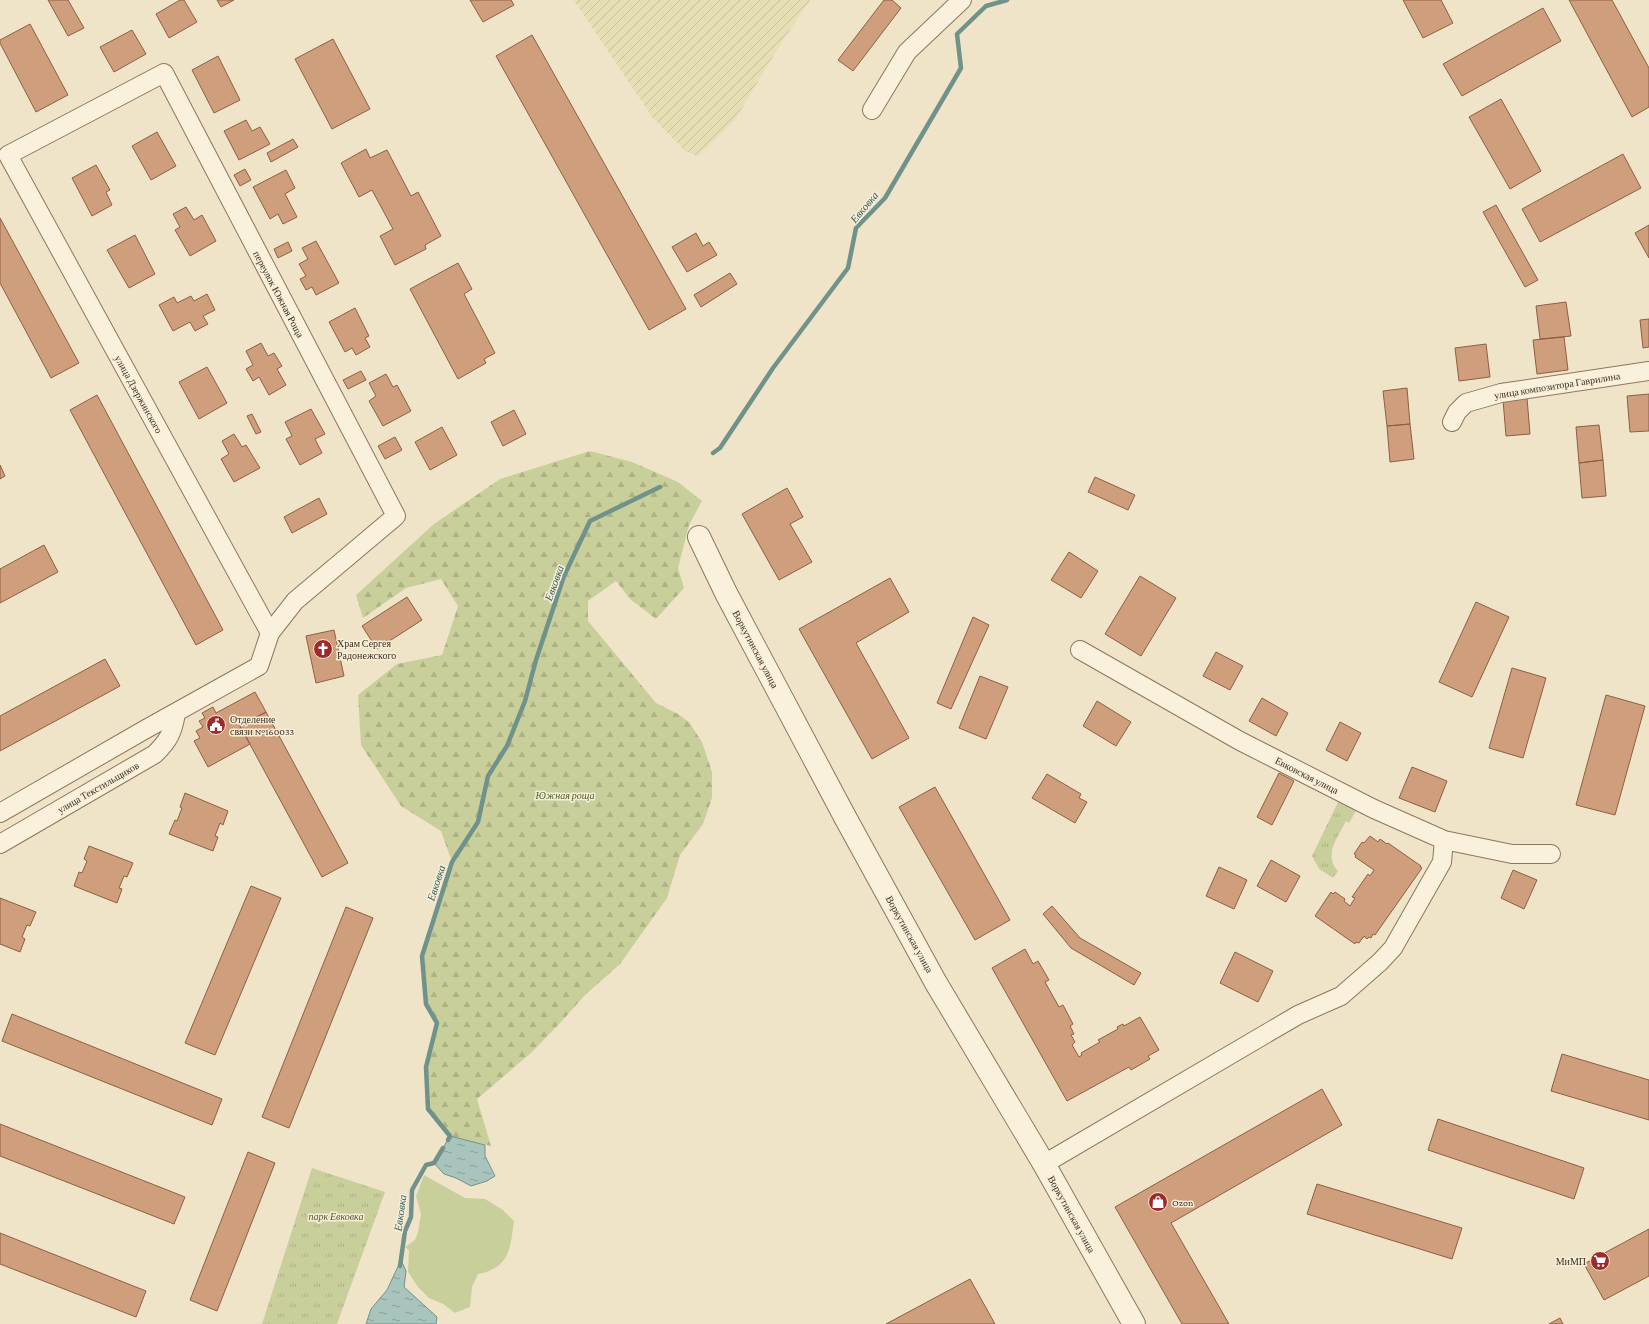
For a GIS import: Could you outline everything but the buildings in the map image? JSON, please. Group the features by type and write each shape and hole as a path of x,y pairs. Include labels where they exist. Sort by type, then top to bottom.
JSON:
{"street":[{"path":"872,110 907,52 962,0"},
{"name":"переулок Южная Роща","path":"8,155 164,73 396,516 295,601 270,633"},
{"name":"улица Дзержинского","path":"8,155 270,633"},
{"name":"улица композитора Гаврилина","path":"1452,422 1466,403 1501,393 1649,372"},
{"name":"Воркутинская улица","path":"699,536 729,600 929,970 1044,1164 1134,1324"},
{"path":"0,813 259,666 270,633"},
{"name":"Евковская улица","path":"1080,650 1240,741 1374,809 1444,840 1512,854 1551,854"},
{"name":"улица Текстильщиков","path":"0,844 155,754 167,742 174,728 176,713"},
{"path":"1044,1164 1298,1015 1341,996 1376,966 1393,948 1442,862 1444,840"}],"shaded area":[{"path":"574,0 810,0 780,45 735,120 698,156 685,151 653,118"}],"green space":[{"name":"Южная роща","path":"590,451 632,462 678,482 702,501 689,525 678,568 684,588 656,619 630,599 616,581 588,601 588,621 656,703 678,714 689,722 702,742 712,772 712,798 703,824 680,855 667,898 620,964 585,995 531,1053 477,1099 491,1146 450,1136 428,1109 426,1067 437,1023 426,1004 422,956 452,862 441,831 401,806 361,745 358,695 397,664 442,655 458,606 441,579 406,588 363,618 356,595 434,524 500,479"},
{"path":"1338,802 1356,811 1349,823 1346,821 1333,846 1332,859 1338,871 1333,878 1319,869 1312,856"},
{"name":"парк Евковка","path":"312,1168 385,1192 337,1324 262,1324"},
{"path":"424,1175 465,1198 485,1199 503,1210 514,1221 511,1240 506,1256 497,1267 478,1274 472,1287 470,1307 455,1313 443,1304 429,1298 418,1287 408,1272 409,1250 405,1247 415,1240 418,1232 421,1214 416,1196"}],"water":[{"path":"450,1136 485,1145 485,1156 495,1176 487,1181 471,1186 456,1178 444,1174 434,1163"},
{"path":"401,1260 406,1271 404,1287 437,1317 436,1324 366,1324 371,1309 387,1290"}],"waterway":[{"name":"Евковка","path":"713,453 720,448 773,368 848,268 856,228 885,198 961,68 957,34 986,6 1007,0"},
{"name":"Евковка","path":"448,1140 450,1136 428,1109 426,1067 437,1023 426,1004 422,956 452,862 478,822 488,776 507,746 525,701 536,660 564,576 590,521 660,487"},
{"name":"Евковка","path":"400,1266 405,1231 411,1217 412,1190 426,1165 434,1163 443,1148"}],"place":[{"name":"Храм Сергея Радонежского","path":"323,649"},
{"name":"Отделение связи №160033","path":"216,725"},
{"name":"Ozon","path":"1158,1202"},
{"name":"МиМП","path":"1600,1261"}]}
